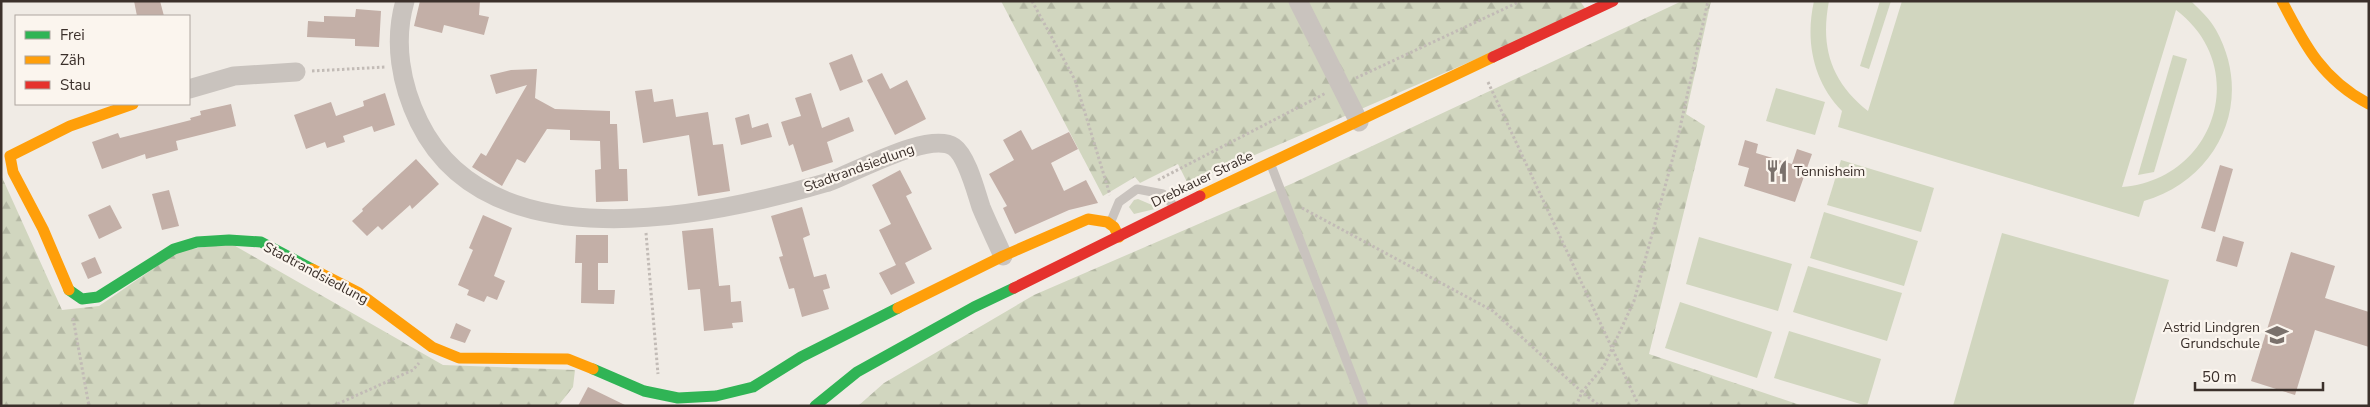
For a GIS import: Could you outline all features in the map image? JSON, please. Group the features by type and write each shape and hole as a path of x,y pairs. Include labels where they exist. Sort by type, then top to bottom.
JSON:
{"street":[{"name":"Stadtrandsiedlung","path":"405,1 399,35 401,66 410,105 435,148 461,176 484,191 511,204 541,213 586,218 645,217 748,203 827,182 913,147 938,142 955,147 969,169 982,208 1003,256"},
{"path":"1298,1 1359,122"},
{"name":"Drebkauer Straße","path":"815,406 857,372 974,307 1270,162 1359,122 1613,1"},
{"path":"2282,1 2304,44 2325,70 2343,89 2369,104"},
{"path":"190,89 234,76 296,72"},
{"path":"68,289 43,229 14,172 10,156 38,140 86,120 130,105"},
{"name":"Stadtrandsiedlung","path":"68,289 82,299 98,297 174,249 198,242 229,240 261,242 359,293 432,347 459,358 568,359 644,391 678,398 716,396 753,387 801,357 1003,256 1088,219 1110,224"},
{"path":"1110,224 1119,237"}],"lane":[{"path":"1270,162 1364,406"},
{"path":"1110,224 1114,210 1126,196 1137,189 1142,188 1163,194 1172,201 1176,208"}],"path":[{"path":"1032,1 1075,80 1114,210"},
{"path":"1576,406 1582,392 1604,366 1634,301 1676,146 1708,1"},
{"path":"1480,65 1639,406"},
{"path":"296,72 401,66"},
{"path":"1279,185 1296,205 1493,311 1600,406"},
{"path":"645,217 660,394"},
{"path":"68,289 89,406"},
{"path":"333,406 413,370 432,347"}],"green space":[{"path":"1001,1 1580,1 1587,11 1188,184 1178,164 1140,183 1135,177 1103,196"},
{"path":"1682,1 1711,1 1686,114 1705,126 1649,354 1803,406 858,406 884,383 1034,295 1291,184"},
{"path":"1814,1 1829,1 1826,34 1831,62 1845,88 1868,111 1902,1 2191,1 2214,26 2227,57 2232,83 2230,109 2223,133 2210,156 2192,175 2170,190 2144,201 2139,217 1838,127 1842,111 1824,87 1818,74 1811,45 1811,16","holes":["2176,10 2199,34 2213,61 2217,89 2212,117 2200,143 2180,164 2154,180 2122,187"]},
{"path":"1880,1 1891,1 1869,69 1860,66"},
{"path":"2173,55 2187,59 2154,172 2138,175"},
{"path":"1776,88 1825,102 1815,135 1766,121"},
{"path":"1841,160 1934,188 1921,232 1827,205"},
{"path":"1,175 62,310 99,306 179,251 230,243 443,365 575,370 573,387 558,406 1,406"},
{"path":"1138,199 1159,208 1134,214 1129,207 1134,200"},
{"path":"1824,212 1918,241 1904,286 1810,258"},
{"path":"2002,233 2169,280 2133,406 1953,406"},
{"path":"1699,237 1792,264 1778,311 1686,284"},
{"path":"1808,266 1902,293 1887,341 1793,312"},
{"path":"1680,302 1772,332 1757,378 1665,348"},
{"path":"1789,331 1881,359 1867,406 1774,378"}],"building":[{"path":"134,1 160,1 164,15 137,15"},
{"path":"420,1 480,1 479,15 489,17 484,35 444,25 442,33 414,26"},
{"path":"356,9 381,11 379,47 355,46 355,39 307,37 308,21 324,22 324,16 355,17"},
{"path":"852,54 863,82 840,91 829,63"},
{"path":"537,69 535,98 555,109 610,111 610,124 617,124 619,169 627,169 628,201 596,202 595,170 601,169 600,141 570,140 570,130 547,129 525,163 517,159 502,186 472,167 481,153 486,156 527,85 496,94 490,75 511,70"},
{"path":"882,73 890,89 907,80 926,119 895,135 867,80"},
{"path":"652,89 654,102 673,99 676,117 708,112 713,145 723,144 730,191 698,196 689,135 643,143 635,91"},
{"path":"385,93 395,125 374,132 372,126 343,136 345,142 327,148 325,142 306,149 294,115 331,102 336,116 364,106 363,101"},
{"path":"811,93 822,128 849,117 854,131 827,142 833,162 802,172 793,144 789,146 781,122 801,116 795,98"},
{"path":"231,104 236,126 176,141 178,150 146,159 145,154 102,169 92,142 118,133 120,138 191,120 190,118 201,115 200,111"},
{"path":"749,114 752,128 768,123 772,137 741,145 735,118"},
{"path":"1021,130 1032,150 1069,132 1078,149 1051,163 1064,191 1086,180 1098,203 1069,210 1015,234 1003,208 1007,206 989,174 1014,160 1003,140"},
{"name":"Tennisheim","path":"1745,140 1758,144 1756,153 1792,164 1797,149 1812,154 1795,202 1744,186 1749,168 1738,165"},
{"path":"416,159 439,184 412,209 410,205 382,230 378,226 367,236 352,221 363,211 362,209"},
{"path":"2220,165 2233,169 2215,232 2201,228"},
{"path":"900,170 912,193 906,196 932,249 905,263 915,283 891,295 879,273 896,265 879,230 891,224 872,185"},
{"path":"169,190 179,226 162,230 152,194"},
{"path":"110,205 122,228 99,239 88,215"},
{"path":"802,207 810,235 803,238 814,277 826,274 830,288 823,290 829,309 802,317 794,288 789,289 779,257 783,256 771,216"},
{"path":"483,215 512,228 494,276 505,281 497,300 487,296 484,302 467,295 469,290 458,285 473,250 469,248"},
{"path":"713,228 719,286 730,285 731,302 741,301 743,322 732,323 733,328 704,331 700,289 688,290 682,231"},
{"path":"576,235 608,235 608,263 598,263 598,290 615,290 614,304 581,303 582,263 575,263"},
{"path":"2223,236 2244,242 2237,267 2216,261"},
{"path":"2291,252 2335,266 2325,298 2369,312 2369,347 2315,330 2295,395 2251,381"},
{"path":"95,257 102,273 88,279 81,263"},
{"path":"456,323 471,330 465,343 450,338"},
{"path":"588,387 627,406 578,406"}],"traffic: fast":[{"path":"69,290 82,299 98,297 174,249 197,242 229,240 261,242 312,269"},
{"path":"815,406 857,372 974,307 1014,288"},
{"path":"593,369 644,391 678,398 716,396 753,387 801,357 898,308"}],"traffic: slow":[{"path":"2282,1 2299,33 2327,73 2353,95 2369,104"},
{"path":"1200,196 1493,57"},
{"path":"69,290 43,229 13,172 10,156 70,126 130,105"},
{"path":"898,308 1003,256 1088,219 1107,222 1114,227 1119,237"},
{"path":"312,269 359,293 432,347 459,358 568,359 593,369"}],"traffic: jam":[{"path":"1493,57 1613,1"},
{"path":"1014,288 1200,196"}],"place":[{"name":"Tennisheim","path":"1777,171"},
{"name":"Astrid Lindgren Grundschule","path":"2277,335"}]}
